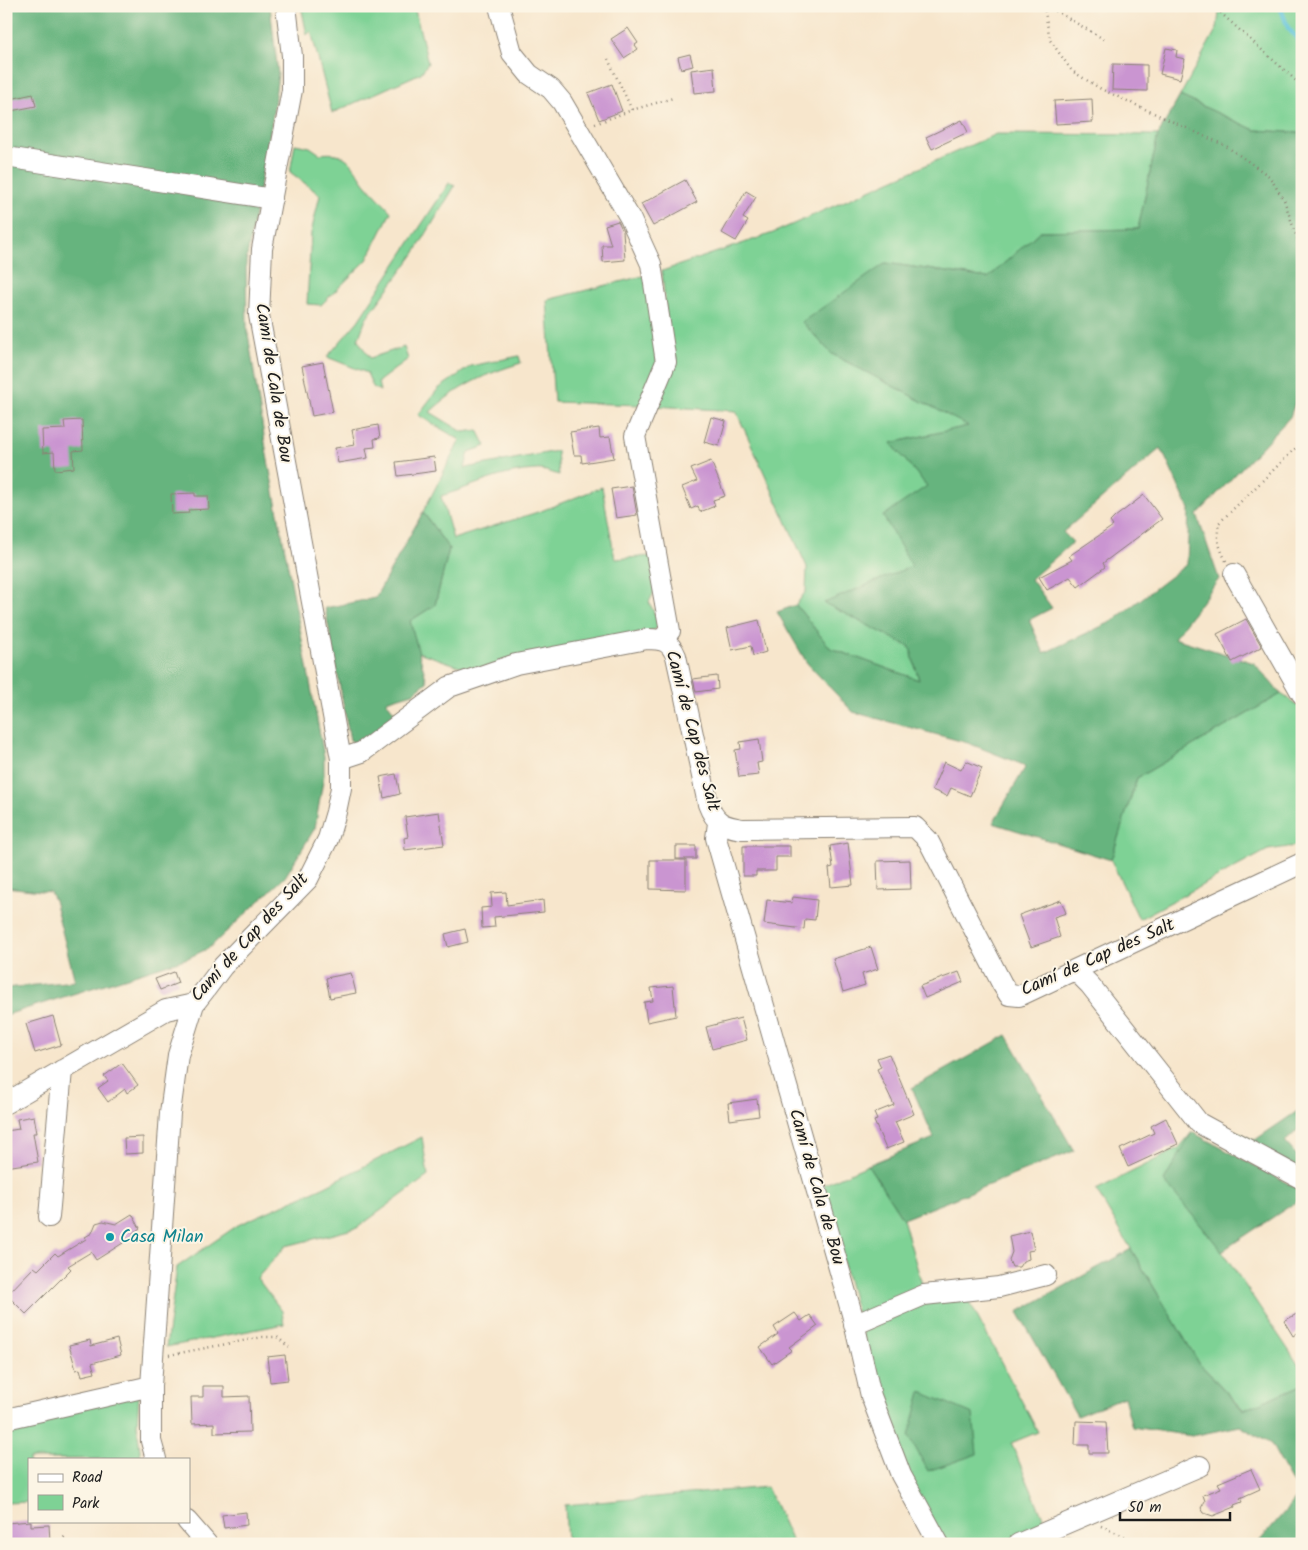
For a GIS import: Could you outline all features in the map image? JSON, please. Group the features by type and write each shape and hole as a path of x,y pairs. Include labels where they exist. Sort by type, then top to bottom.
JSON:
{"street":[{"name":"Camí de Cala de Bou","path":"286,6 292,56 292,90 262,249 259,315 341,759"},
{"path":"499,6 512,54 528,74 551,89 576,126 630,218 651,264 666,362 635,436 670,631 662,639"},
{"path":"6,157 272,199"},
{"path":"1234,574 1302,694"},
{"name":"Camí de Cap des Salt","path":"6,1103 166,1010 194,1004 223,966 308,878 328,839 336,812 341,788 341,759 362,752 449,687 516,664 647,639 662,639 672,645 708,804 712,817 718,823 742,828 915,827 928,840 1009,995 1019,996 1030,993 1302,862"},
{"name":"Camí de Cala de Bou","path":"718,823 716,838 776,1043 854,1326 871,1396 901,1475 939,1544"},
{"path":"1076,971 1090,985 1199,1123 1302,1179"},
{"path":"156,1458 151,1441 150,1386 170,1113 178,1055 194,1004"},
{"path":"49,1217 62,1070"},
{"path":"854,1326 924,1295 1000,1287 1046,1275"},
{"path":"6,1419 150,1386"},
{"path":"1018,1544 1200,1466"},
{"path":"188,1522 208,1544"}],"path":[{"path":"1045,6 1106,41"},
{"path":"1045,6 1050,40 1072,71 1101,89 1226,146 1269,176 1284,200 1302,252"},
{"path":"1213,6 1302,86"},
{"path":"608,59 632,110"},
{"path":"576,126 590,126 632,110 673,98"},
{"path":"1219,548 1217,536 1218,523 1302,442"},
{"path":"152,1358 263,1337 277,1337 290,1347"},
{"path":"1088,1514 1094,1523 1142,1544"},
{"path":"56,1544 67,1534"}],"green space":[{"path":"6,6 270,6 278,74 272,121 246,262 247,327 267,455 324,756 324,775 315,828 285,877 209,948 188,958 6,1015 6,988 75,981 54,900 50,892 6,887"},
{"path":"301,6 414,6 428,63 421,73 332,113 311,31 307,35"},
{"path":"1220,6 1302,6 1302,133 1255,130 1180,96 1217,28"},
{"path":"1180,96 1255,130 1302,133 1302,382 1290,417 1197,515 1219,579 1174,638 1254,663 1281,694 1137,778 1111,860 993,823 1026,766 968,743 853,712 807,663 777,612 796,605 830,648 919,680 910,647 824,603 912,566 883,516 927,486 891,443 968,426 832,354 802,322 886,263 988,278 1040,231 1138,229 1158,135","holes":["1161,448 1189,509 1187,564 1111,622 1044,653 1029,620 1052,608 1031,579 1073,542 1063,532"]},
{"path":"996,134 1158,135 1138,229 1040,231 988,278 886,263 832,354 969,426 891,443 927,486 912,567 825,603 910,647 919,680 830,648 796,605 806,591 807,567 736,411 655,406 671,366 662,271 773,233"},
{"path":"295,144 310,147 320,154 337,154 348,160 365,183 391,212 367,260 321,305 307,304 311,233 320,195 290,172"},
{"path":"449,183 455,186 414,254 366,319 358,340 370,358 404,347 408,359 378,382 380,391 373,387 367,373 327,357 358,321"},
{"path":"647,275 657,362 641,405 554,402 547,300"},
{"path":"519,356 521,363 472,382 451,395 430,412 463,432 478,430 486,446 469,452 465,468 557,451 559,475 542,470 511,473 441,496 453,539 541,511 602,487 615,559 652,556 658,584 649,602 660,625 654,630 471,670 418,652 410,621 435,605 449,549 423,512 460,440 418,415 438,389 471,366"},
{"path":"423,512 449,549 435,605 410,621 427,682 413,693 386,701 398,717 358,745 350,740 325,608 375,598"},
{"path":"1281,694 1302,708 1302,845 1268,850 1139,919 1111,860 1137,778"},
{"path":"1007,1035 1074,1151 903,1219 868,1165 934,1138 912,1088"},
{"path":"1302,1108 1302,1126 1285,1142 1302,1161 1302,1174 1211,1120 1255,1140"},
{"path":"1192,1132 1165,1181 1222,1251 1302,1370 1302,1385 1244,1410 1199,1363 1096,1190 1179,1148"},
{"path":"1192,1132 1302,1191 1302,1198 1222,1251 1164,1181"},
{"path":"422,1137 428,1176 357,1228 286,1246 257,1278 282,1311 284,1324 166,1347 177,1267 238,1225 323,1187"},
{"path":"868,1165 903,1219 924,1291 858,1318 823,1185"},
{"path":"1131,1249 1199,1363 1243,1410 1302,1385 1302,1544 1257,1544 1299,1495 1271,1444 1240,1426 1192,1436 1132,1427 1124,1397 1077,1416 1018,1312"},
{"path":"968,1299 1038,1432 1011,1443 1045,1522 1011,1544 945,1544 907,1474 879,1399 862,1332 927,1302"},
{"path":"921,1392 973,1414 977,1454 928,1471 909,1436"},
{"path":"139,1394 137,1425 141,1458 28,1458 28,1502 6,1503 6,1426"},
{"path":"767,1487 793,1544 567,1544 565,1505"},
{"path":"1071,1532 1101,1544 1043,1544"}],"building":[{"path":"628,28 638,43 635,45 638,49 624,58 611,39"},
{"path":"1166,48 1177,50 1176,57 1185,59 1180,79 1160,74"},
{"path":"690,54 693,66 681,69 678,57"},
{"path":"1113,64 1147,65 1147,91 1112,90"},
{"path":"714,67 716,91 694,93 691,70"},
{"path":"612,84 622,111 599,120 588,93"},
{"path":"33,94 36,106 6,112 6,100"},
{"path":"1092,99 1093,122 1056,124 1054,101"},
{"path":"962,120 968,132 932,149 926,137"},
{"path":"685,180 697,202 653,226 641,204"},
{"path":"746,191 756,197 743,218 748,221 736,241 722,233"},
{"path":"618,221 623,231 625,260 603,262 602,245 611,245 605,225"},
{"path":"323,362 333,412 312,416 302,366"},
{"path":"711,417 726,421 719,446 704,442"},
{"path":"82,420 83,450 73,451 74,468 55,470 54,452 43,453 42,430 65,429 64,421"},
{"path":"378,425 380,438 374,439 375,447 366,448 368,458 338,463 335,448 355,445 352,430"},
{"path":"599,428 600,438 610,437 614,458 582,463 581,455 574,455 570,432"},
{"path":"434,457 436,471 398,476 396,462"},
{"path":"711,461 725,496 713,500 715,506 700,512 698,506 691,509 682,487 697,481 691,469"},
{"path":"632,486 637,515 616,518 611,489"},
{"path":"195,493 195,496 208,496 209,509 188,510 189,513 172,514 171,494"},
{"path":"1144,495 1162,519 1103,563 1105,567 1078,587 1070,577 1047,590 1039,577 1072,560 1069,556 1113,526 1110,522 1115,517"},
{"path":"1246,619 1262,647 1232,662 1217,634"},
{"path":"759,620 766,652 753,656 751,646 732,650 727,628"},
{"path":"717,676 718,689 696,692 693,679"},
{"path":"759,739 762,762 757,763 759,775 739,777 735,750 741,749 740,742"},
{"path":"966,761 982,768 970,796 951,788 947,796 932,790 944,762 961,770"},
{"path":"396,774 400,794 384,798 380,777"},
{"path":"439,812 444,845 405,850 404,838 408,837 405,817"},
{"path":"848,843 853,885 831,887 829,868 833,867 830,846"},
{"path":"676,846 696,846 696,859 676,859"},
{"path":"743,846 790,846 790,857 776,857 776,871 756,871 756,876 743,876"},
{"path":"650,860 686,860 686,890 650,889"},
{"path":"910,860 911,889 878,890 877,861"},
{"path":"506,892 507,905 543,900 544,912 494,917 495,927 482,928 481,908 492,907 491,893"},
{"path":"793,897 817,900 815,920 805,919 804,929 764,924 767,900 792,903"},
{"path":"1061,900 1066,913 1054,917 1060,937 1031,947 1019,915"},
{"path":"465,929 468,942 448,947 445,934"},
{"path":"871,947 878,969 862,974 865,985 843,992 833,959"},
{"path":"174,972 178,983 160,990 155,979"},
{"path":"959,972 963,982 925,998 920,986"},
{"path":"351,973 356,993 330,998 326,978"},
{"path":"673,986 676,1016 647,1022 644,1002 653,1001 651,988"},
{"path":"53,1016 61,1045 35,1053 26,1024"},
{"path":"741,1018 747,1040 712,1049 706,1027"},
{"path":"889,1054 914,1114 895,1122 904,1142 886,1149 874,1121 877,1120 874,1113 894,1105 877,1069 881,1067 877,1058"},
{"path":"122,1063 138,1085 127,1093 125,1089 108,1102 98,1088 108,1081 104,1076"},
{"path":"757,1099 759,1116 730,1120 728,1103"},
{"path":"34,1116 37,1133 33,1133 38,1162 6,1167 6,1131 19,1129 17,1119"},
{"path":"1166,1118 1178,1144 1128,1167 1120,1149 1154,1133 1151,1126"},
{"path":"143,1137 143,1153 125,1154 124,1138"},
{"path":"132,1214 140,1228 133,1233 134,1236 96,1260 91,1252 68,1266 71,1269 26,1314 7,1295 34,1267 38,1270 55,1253 58,1256 86,1239 85,1237 92,1233 96,1223 103,1221 116,1224"},
{"path":"1030,1231 1034,1250 1028,1251 1029,1259 1023,1261 1019,1267 1012,1267 1009,1260 1012,1252 1009,1236"},
{"path":"1302,1311 1302,1330 1293,1336 1284,1321"},
{"path":"795,1313 801,1321 810,1315 818,1326 789,1347 792,1350 772,1364 760,1347 778,1334 774,1327"},
{"path":"117,1339 121,1355 92,1363 95,1373 82,1376 80,1369 76,1370 69,1345 90,1340 91,1346"},
{"path":"285,1355 288,1380 270,1382 267,1357"},
{"path":"203,1386 224,1386 224,1397 249,1396 250,1432 214,1433 214,1423 192,1424 191,1397 203,1397"},
{"path":"1076,1421 1106,1422 1108,1453 1089,1453 1089,1445 1075,1445"},
{"path":"1251,1469 1260,1489 1240,1498 1242,1502 1234,1505 1235,1507 1213,1516 1204,1513 1201,1508 1205,1501 1203,1495 1221,1488 1218,1483"},
{"path":"246,1512 247,1525 224,1528 222,1515"},
{"path":"28,1521 31,1522 31,1526 49,1525 50,1541 6,1543 6,1523"}],"waterway":[{"path":"1280,6 1288,28 1302,44"}],"place":[{"name":"Casa Milan","path":"110,1237"}]}
